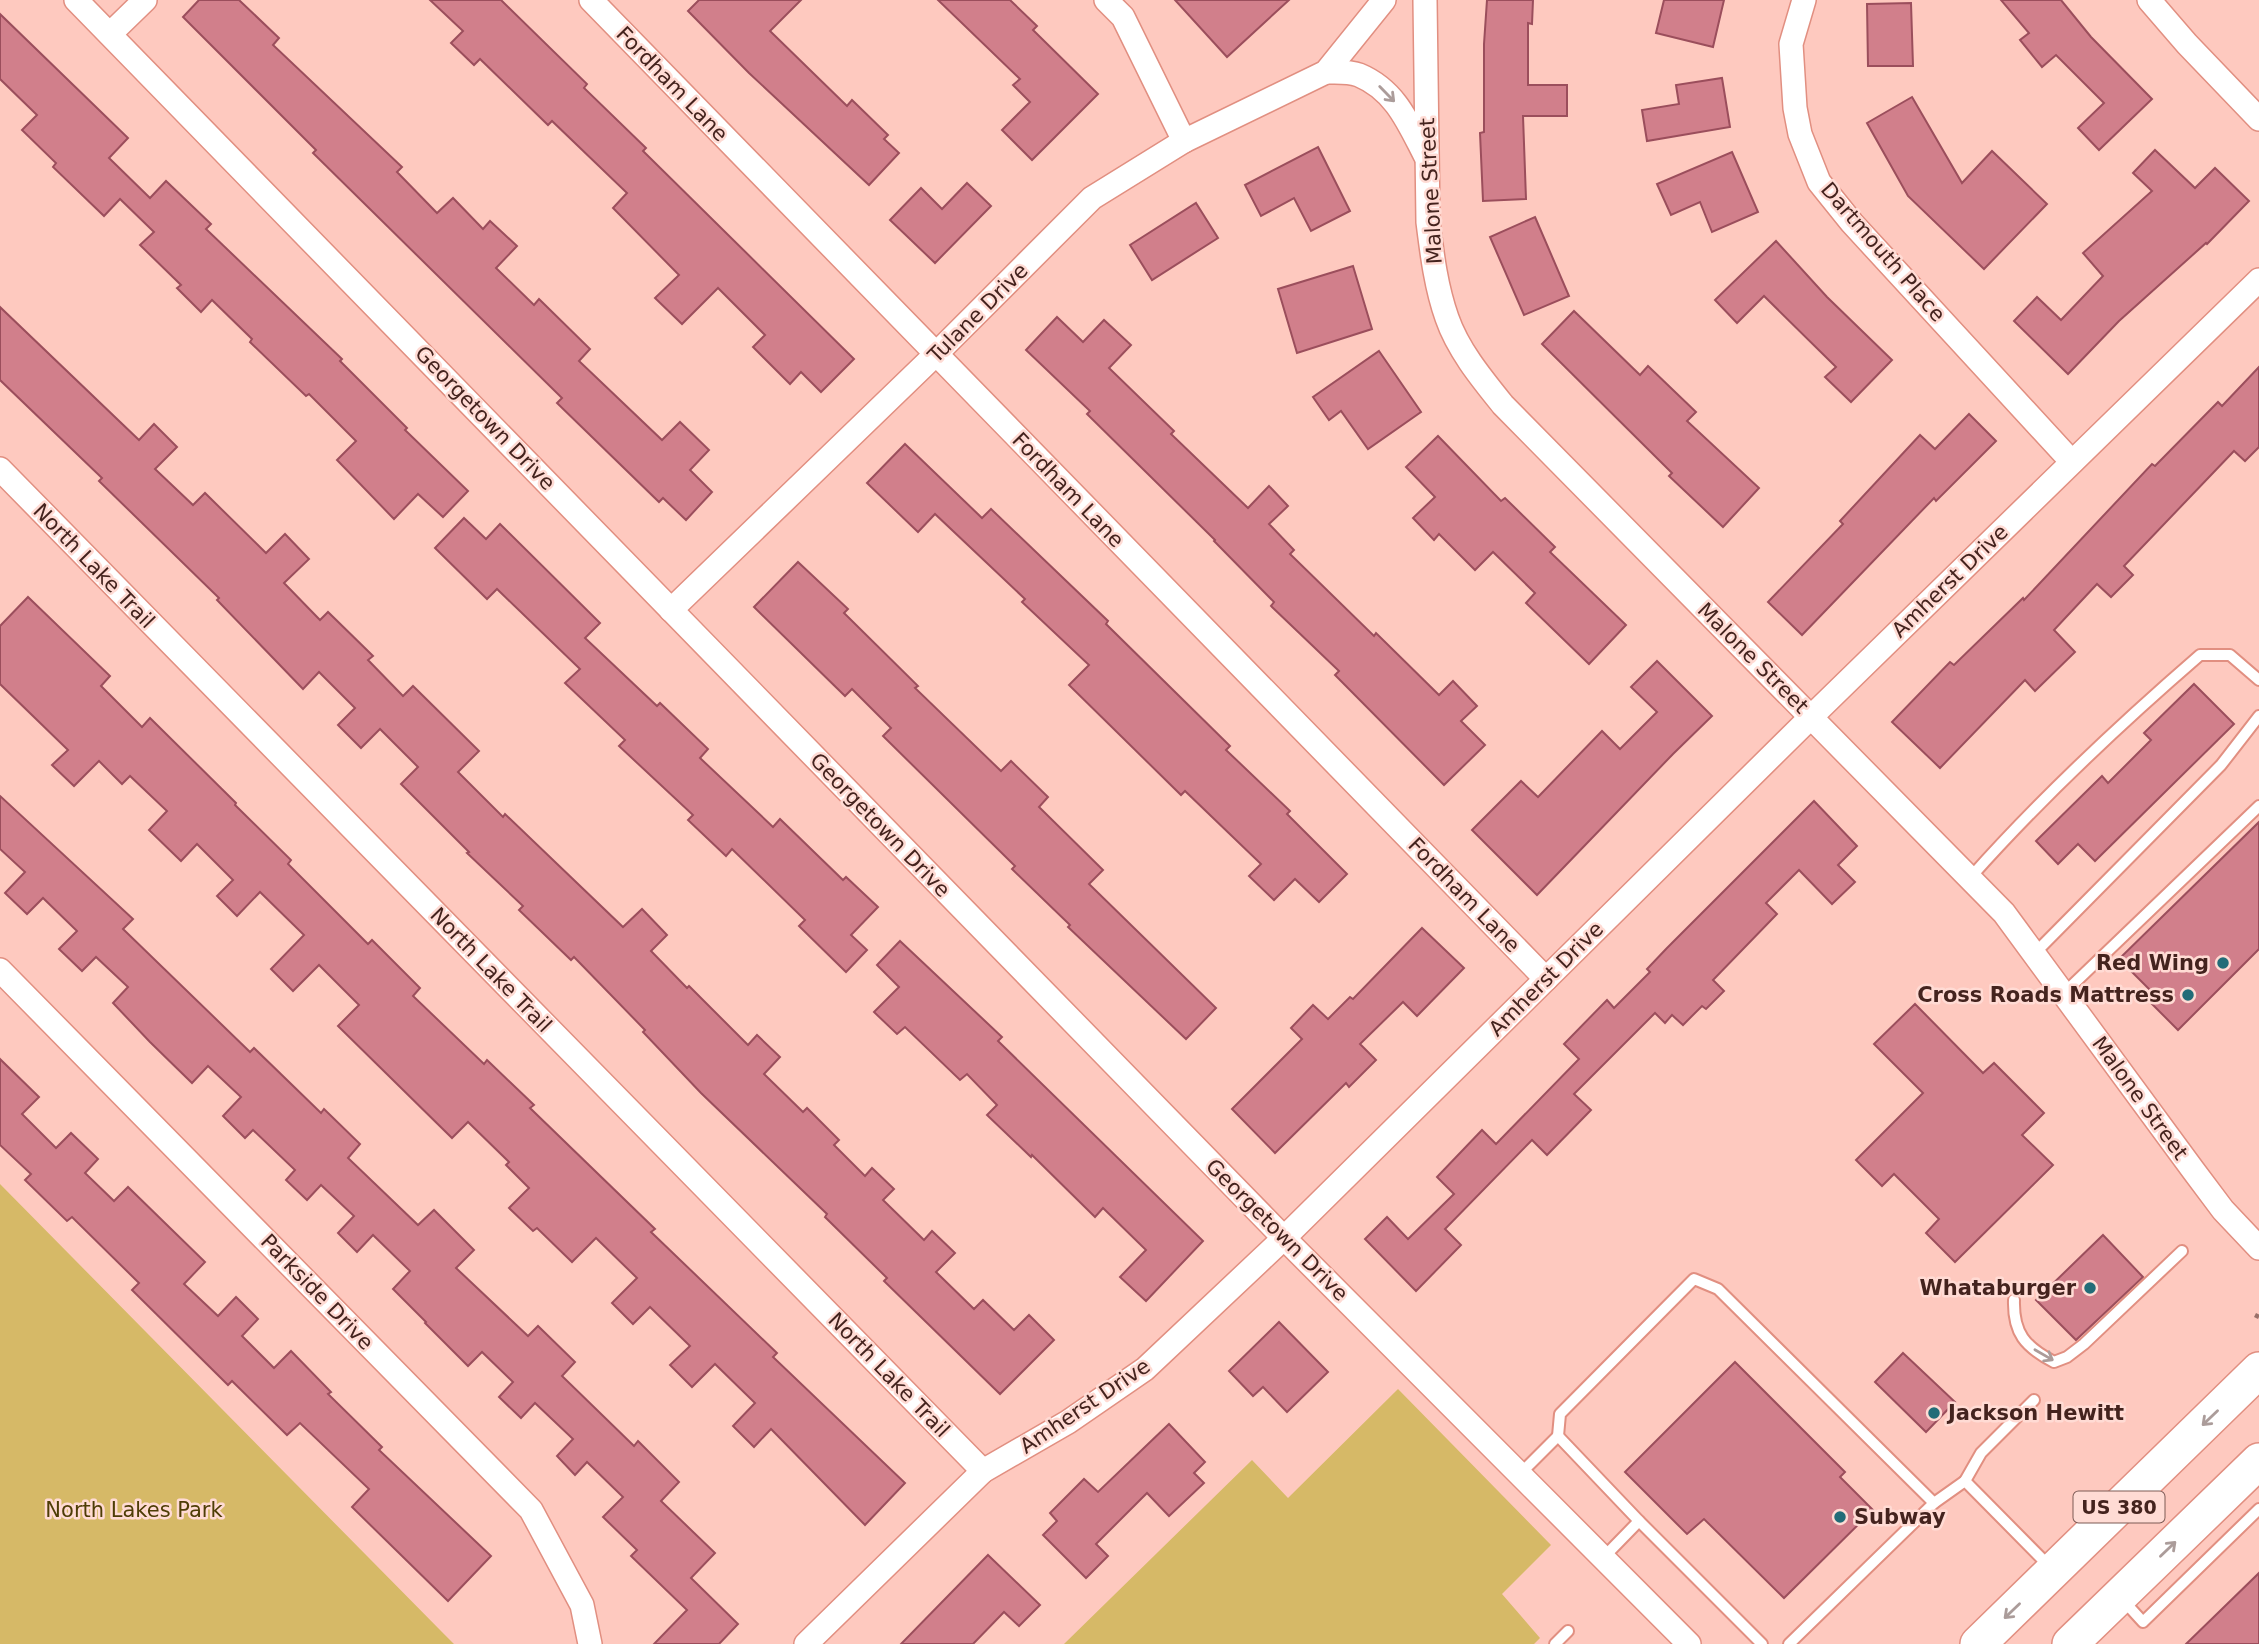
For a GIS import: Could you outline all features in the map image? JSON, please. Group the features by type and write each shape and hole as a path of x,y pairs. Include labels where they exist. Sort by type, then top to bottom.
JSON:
{"main road":[{"name":"US 380","path":"1978,1644 2259,1370"},
{"name":"US 380","path":"2070,1644 2119,1596 2251,1491"}],"street":[{"name":"Georgetown Drive","path":"76,0 1284,1238 1689,1644"},
{"path":"110,34 145,0"},
{"name":"Fordham Lane","path":"591,0 1546,979"},
{"path":"1106,0 1123,18 1184,141"},
{"name":"Tulane Drive","path":"671,610 936,354 1092,198 1184,141 1326,72 1384,0"},
{"name":"Malone Street","path":"1425,0 1428,222 1438,286 1447,320 1481,378 1503,405 2004,913 2216,1200 2259,1248"},
{"name":"Dartmouth Place","path":"1804,0 1791,44 1795,108 1800,134 1819,182 1852,223 2073,462"},
{"path":"2149,0 2259,119"},
{"path":"1326,72 1357,74 1386,90 1407,120 1427,159"},
{"name":"Amherst Drive","path":"806,1644 983,1471 1068,1422 1145,1369 1284,1238 1811,717 2259,280"},
{"name":"North Lake Trail","path":"0,470 983,1471"},
{"name":"Parkside Drive","path":"0,970 531,1510 582,1605 590,1644"}],"lane":[{"path":"1970,878 2117,727 2200,655 2230,655 2259,680"},
{"path":"2034,954 2221,765 2259,716"},
{"path":"2063,994 2259,806"},
{"path":"2014,1300 2013,1318 2019,1332 2036,1352 2054,1362 2067,1357 2084,1344 2182,1251"},
{"path":"1520,1474 1558,1436 1560,1414 1694,1279 1718,1290 1934,1503"},
{"path":"1789,1644 1934,1503 1965,1481 1981,1452 2034,1400"},
{"path":"1558,1436 1762,1644"},
{"path":"1965,1481 2053,1570"},
{"path":"1603,1558 1639,1521"},
{"path":"1555,1644 1568,1631"}],"green space":[{"name":"North Lakes Park","path":"0,1184 442,1632 454,1644 0,1644"},
{"path":"1398,1389 1551,1545 1502,1594 1540,1638 1534,1644 1064,1644 1252,1460 1288,1498"}],"building":[{"path":"199,0 239,0 279,38 273,45 402,167 397,172 437,213 453,198 483,229 490,221 517,246 496,268 534,305 539,299 590,349 579,361 662,440 680,422 709,450 690,470 712,492 686,520 663,498 659,502 557,403 562,398 313,153 316,150 183,17"},
{"path":"430,0 501,0 587,84 584,88 646,148 643,151 854,359 821,392 801,372 790,384 753,347 765,335 718,288 682,324 655,298 679,275 613,208 627,193 552,121 548,125 480,59 474,65 451,43 463,31"},
{"path":"699,0 801,0 770,31 847,106 852,100 888,135 884,139 899,153 869,185 749,73 688,11"},
{"path":"938,0 1010,0 1037,26 1033,30 1098,94 1032,160 1002,130 1030,102 1013,85 1020,79"},
{"path":"1175,0 1289,0 1227,57"},
{"path":"1487,0 1533,0 1532,24 1528,23 1528,85 1567,85 1567,116 1523,116 1526,199 1483,201 1480,133 1484,132"},
{"path":"1664,0 1724,0 1713,47 1656,33"},
{"path":"2001,0 2061,0 2091,37 2152,99 2099,150 2078,128 2104,103 2056,55 2042,67 2020,40 2029,33"},
{"path":"1911,3 1913,66 1868,66 1867,4"},
{"path":"0,14 128,138 109,158 150,198 166,181 211,224 206,229 342,359 340,361 407,428 405,430 468,491 443,517 418,494 394,519 337,460 356,441 309,394 306,396 250,342 252,339 212,300 201,312 177,288 181,285 140,245 154,232 120,199 104,216 53,167 56,163 22,130 37,115 0,79"},
{"path":"1722,78 1730,127 1647,141 1642,110 1679,104 1676,85"},
{"path":"1912,97 1962,183 1992,151 2047,204 1984,269 1908,196 1867,123"},
{"path":"1318,147 1350,211 1311,231 1294,198 1261,216 1245,185"},
{"path":"2155,150 2195,188 2215,168 2249,201 2207,244 2119,321 2068,374 2014,321 2037,297 2061,320 2103,276 2083,253 2152,191 2133,173"},
{"path":"1732,152 1758,212 1712,232 1700,202 1671,215 1657,184"},
{"path":"967,183 991,206 935,263 890,220 921,188 942,209"},
{"path":"1196,203 1218,238 1152,280 1130,245"},
{"path":"1535,217 1569,296 1524,315 1490,237"},
{"path":"1776,241 1827,297 1892,360 1851,402 1825,377 1836,367 1764,296 1737,323 1715,300"},
{"path":"1353,266 1372,329 1297,353 1278,289"},
{"path":"0,307 139,440 154,424 177,447 155,469 193,505 205,493 266,553 285,534 309,559 284,583 320,620 328,612 373,656 368,660 403,696 413,686 479,751 458,772 623,927 642,909 667,935 651,951 748,1045 757,1035 780,1057 764,1074 803,1112 807,1108 839,1140 834,1145 865,1176 872,1168 894,1189 883,1200 924,1240 932,1231 955,1253 936,1272 974,1309 983,1300 1014,1330 1029,1315 1054,1340 1000,1394 884,1281 887,1278 825,1217 827,1214 701,1093 574,957 571,960 519,910 523,906 467,853 469,852 401,784 418,767 380,729 361,748 338,725 355,708 319,672 303,689 217,600 219,598 99,481 102,478 0,380"},
{"path":"1574,311 1640,375 1648,366 1696,412 1687,421 1759,488 1723,527 1669,476 1672,473 1542,344"},
{"path":"1057,317 1083,342 1104,320 1131,345 1109,368 1174,431 1171,434 1248,508 1269,486 1288,506 1269,524 1294,550 1290,554 1439,695 1453,681 1477,706 1461,721 1485,745 1444,785 1335,675 1339,671 1271,606 1274,602 1215,540 1087,414 1090,411 1026,350"},
{"path":"1379,351 1421,412 1368,449 1341,411 1329,420 1313,397"},
{"path":"2259,367 2259,447 2245,461 2234,451 2124,566 2133,575 2111,597 2097,584 2054,630 2075,652 2035,691 2025,680 1940,768 1892,722 1950,662 1954,665 2023,598 2024,600 2152,464 2155,466 2218,402 2222,406"},
{"path":"1969,414 1996,441 1936,501 1934,498 1802,635 1768,602 1843,524 1840,521 1920,435 1935,449"},
{"path":"1438,436 1501,501 1505,498 1555,547 1550,552 1626,625 1589,664 1526,603 1535,593 1493,552 1475,570 1439,534 1434,540 1413,518 1435,497 1406,467"},
{"path":"905,444 982,518 991,509 1108,621 1106,624 1230,746 1226,750 1290,811 1287,814 1347,874 1319,902 1295,879 1274,900 1249,876 1261,864 1185,791 1181,795 1069,685 1089,665 1022,602 1025,599 935,514 918,532 867,483"},
{"path":"464,518 486,539 500,524 600,623 585,638 657,706 660,703 708,749 700,758 773,827 780,819 843,880 846,877 878,907 851,935 867,950 846,972 799,926 805,920 732,849 726,856 688,820 693,815 619,746 625,740 565,683 580,669 497,589 487,599 435,548"},
{"path":"798,562 848,609 844,613 918,686 915,688 1001,771 1011,761 1048,797 1039,807 1103,870 1089,884 1216,1008 1186,1039 1068,927 1070,925 1012,869 1015,866 883,736 891,728 852,689 845,696 754,607"},
{"path":"28,597 110,676 101,686 142,727 150,718 236,803 235,805 291,860 288,864 368,944 372,940 420,988 413,996 484,1064 487,1060 534,1105 530,1108 655,1229 651,1232 777,1353 773,1357 905,1483 865,1525 771,1429 754,1447 733,1426 755,1403 715,1364 692,1387 670,1365 690,1346 650,1307 633,1324 612,1303 637,1278 596,1238 572,1262 537,1228 533,1231 509,1208 529,1188 506,1165 509,1162 468,1122 452,1138 338,1026 359,1005 319,965 293,991 271,969 304,935 260,892 237,916 217,896 233,880 197,844 181,861 149,830 167,811 130,776 122,784 99,761 74,786 52,765 68,750 0,684 0,626"},
{"path":"1657,661 1712,716 1537,895 1472,830 1521,781 1538,797 1602,731 1620,749 1657,712 1631,687"},
{"path":"2194,684 2234,724 2095,861 2078,844 2058,864 2036,841 2102,776 2108,783 2151,740 2144,733"},
{"path":"0,796 133,919 123,929 250,1052 254,1048 321,1113 324,1109 360,1144 348,1158 418,1225 434,1210 474,1250 456,1268 528,1336 538,1326 575,1362 562,1376 634,1446 638,1441 679,1482 661,1501 715,1553 691,1578 738,1624 719,1644 654,1644 687,1610 631,1556 637,1550 603,1517 623,1497 587,1462 575,1475 557,1456 573,1439 535,1403 521,1418 499,1397 513,1382 482,1352 468,1366 425,1323 393,1289 410,1271 373,1235 357,1252 338,1233 354,1216 321,1185 307,1200 286,1180 295,1170 253,1130 245,1138 223,1116 241,1097 208,1066 192,1083 150,1042 113,1003 128,987 96,957 82,971 59,949 77,931 43,898 27,914 5,893 25,872 0,849"},
{"path":"1814,801 1857,846 1838,865 1855,882 1832,904 1799,870 1766,903 1777,914 1713,980 1724,991 1706,1009 1702,1006 1683,1025 1672,1015 1665,1023 1655,1013 1574,1094 1591,1110 1547,1155 1532,1140 1445,1229 1461,1245 1416,1291 1365,1239 1387,1217 1408,1239 1454,1194 1437,1177 1482,1130 1496,1144 1579,1059 1564,1044 1607,1000 1614,1008 1650,972 1647,969 1667,948"},
{"path":"2259,822 2259,949 2178,1030 2148,1000 2154,994 2119,959"},
{"path":"1422,928 1464,968 1417,1016 1403,1002 1360,1044 1376,1060 1349,1087 1346,1083 1275,1153 1232,1109 1302,1039 1291,1028 1313,1005 1328,1019 1350,997 1353,999"},
{"path":"900,941 1002,1037 998,1041 1203,1241 1146,1301 1120,1277 1146,1250 1103,1208 1095,1217 987,1115 997,1105 967,1074 960,1080 905,1027 897,1034 874,1012 899,987 877,965"},
{"path":"1915,1004 1983,1073 1994,1063 2044,1113 2022,1135 2053,1165 1955,1262 1926,1233 1939,1219 1894,1174 1882,1186 1856,1160 1923,1093 1874,1044"},
{"path":"0,1059 39,1097 22,1114 56,1148 71,1133 98,1159 85,1173 114,1201 128,1187 205,1262 184,1284 218,1316 236,1297 258,1319 242,1336 274,1368 291,1351 331,1392 328,1394 382,1447 379,1450 491,1556 448,1601 352,1507 369,1489 300,1423 287,1435 232,1381 228,1385 132,1290 139,1283 72,1217 67,1221 25,1180 31,1174 0,1145"},
{"name":"Whataburger","path":"2103,1235 2143,1277 2076,1340 2036,1300"},
{"path":"1279,1322 1328,1372 1287,1412 1263,1387 1253,1396 1229,1371"},
{"path":"1903,1353 1955,1402 1926,1432 1875,1382"},
{"path":"1735,1362 1845,1472 1840,1477 1873,1510 1784,1598 1704,1519 1687,1534 1625,1472"},
{"path":"1169,1424 1205,1462 1194,1473 1204,1483 1169,1516 1147,1493 1096,1544 1108,1556 1086,1578 1043,1535 1057,1521 1050,1513 1084,1479 1098,1492"},
{"path":"988,1555 1040,1605 1019,1626 1004,1612 973,1644 901,1644"},
{"path":"2259,1573 2259,1644 2186,1644"}],"place":[{"name":"Red Wing","path":"2223,963"},
{"name":"Cross Roads Mattress","path":"2188,995"},
{"name":"Whataburger","path":"2090,1288"},
{"name":"Jackson Hewitt","path":"1934,1413"},
{"name":"Subway","path":"1840,1517"}]}
